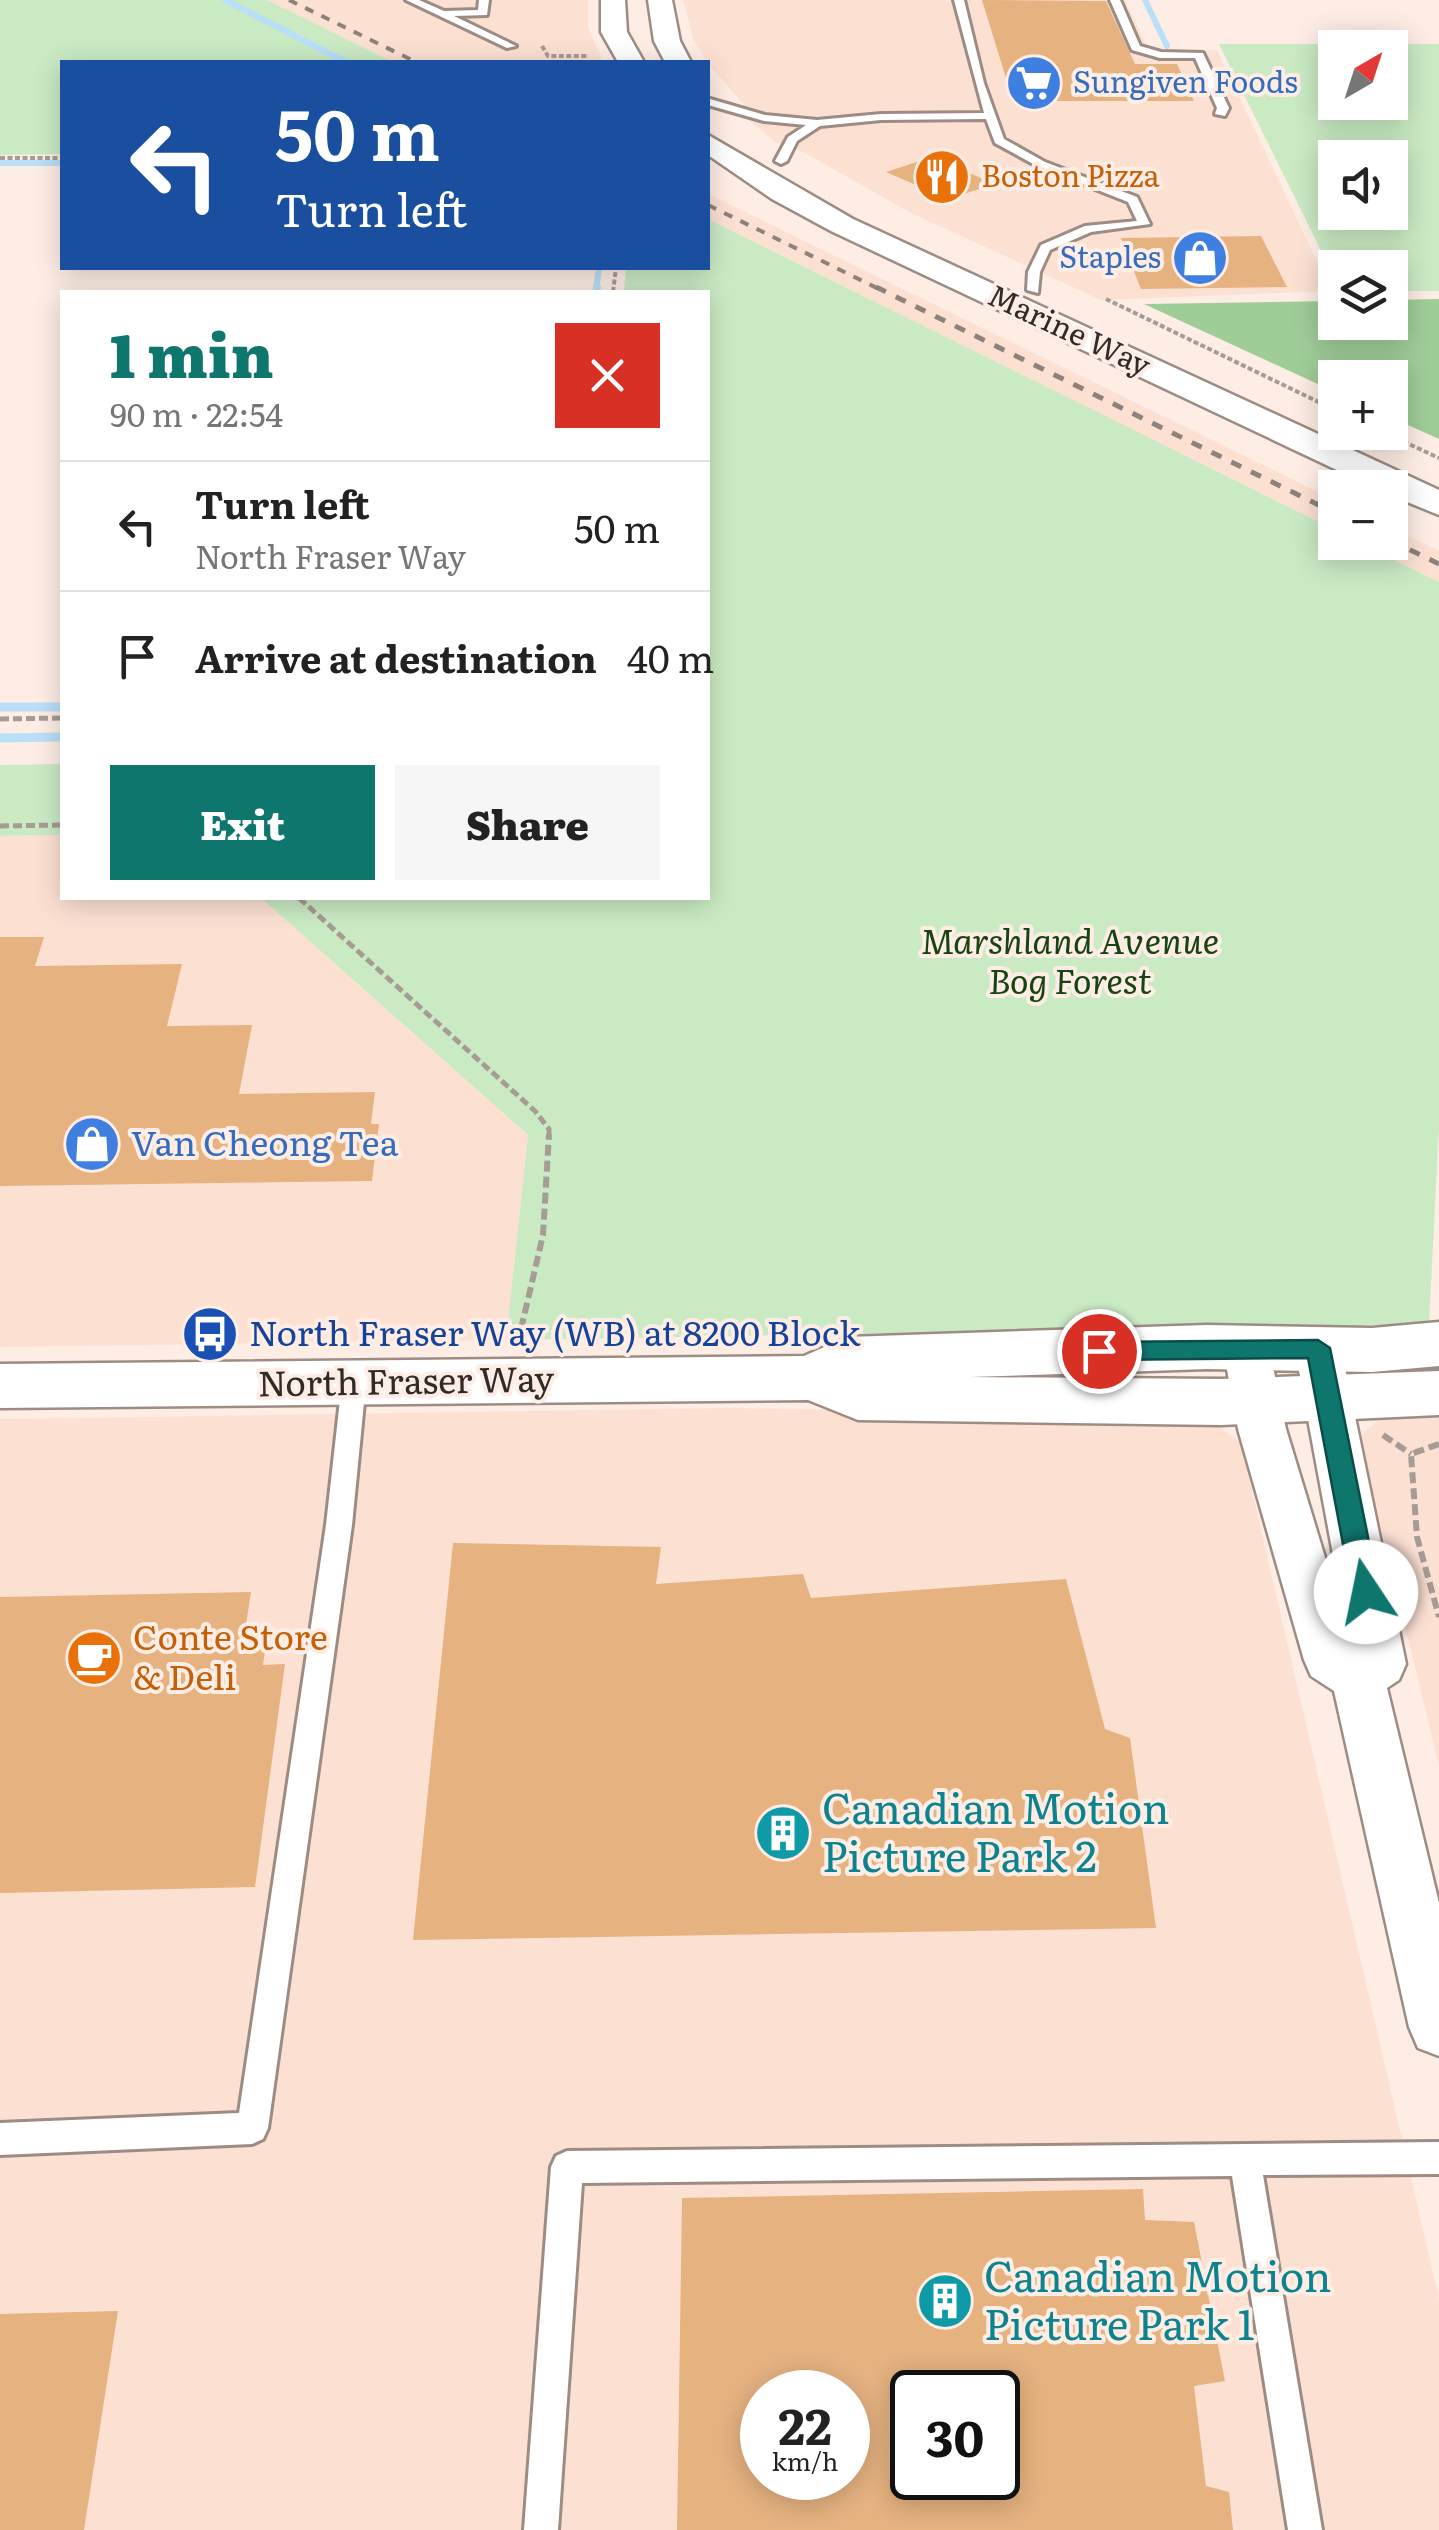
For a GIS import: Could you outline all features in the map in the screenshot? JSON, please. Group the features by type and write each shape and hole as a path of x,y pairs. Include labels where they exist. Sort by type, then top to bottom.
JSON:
{"main road":[{"path":"613,0 614,32 630,60"},
{"path":"660,0 667,41 677,60"},
{"name":"Marine Way","path":"710,102 740,134 885,220 1318,422"},
{"name":"Marine Way","path":"710,144 782,193 842,225 1439,504"},
{"name":"Marine Way","path":"1381,450 1439,476"},
{"name":"North Fraser Way","path":"1339,1391 1439,1344"},
{"name":"North Fraser Way","path":"0,1386 812,1378 858,1397 1252,1375 1339,1391 1439,1392"}],"street":[{"path":"1252,1375 1330,1660 1358,1678 1428,1932 1439,2028"},
{"path":"1339,1391 1380,1664 1358,1678"}],"lane":[{"path":"410,0 512,46"},
{"path":"440,13 483,12 484,0"},
{"path":"959,0 998,141 1041,164 1133,200 1144,224 1089,229 1045,248 1034,272 1032,290"},
{"path":"1115,0 1136,48 1160,55 1199,55 1224,108 1222,114"},
{"path":"710,101 764,118 817,123 881,117 992,116"},
{"path":"781,160 792,139 817,123"},
{"path":"0,2138 252,2128 338,1525 354,1382"},
{"path":"541,2530 567,2168 1439,2158"},
{"path":"1245,2160 1304,2530"}],"path":[{"path":"542,46 548,56 589,56"},
{"path":"0,158 60,158"},
{"path":"1106,298 1318,402"},
{"path":"1408,444 1439,458"},
{"path":"0,719 60,718"},
{"path":"0,826 60,826"},
{"path":"301,900 535,1111 548,1129 549,1183 521,1330"},
{"path":"1339,1391 1410,1454 1415,1544 1439,1617"},
{"path":"1410,1454 1439,1444"}],"shaded area":[{"path":"267,0 588,0 588,27 602,60 389,60"},
{"path":"683,0 1125,0 1148,49 1217,50 1318,264 1318,292 1101,300 913,214 803,152 777,143 746,118 745,106 710,65 710,60 706,60 694,41"},
{"path":"710,195 1318,492 1318,523 710,220"},
{"path":"1408,536 1439,551 1439,582 1394,560 1408,560"},
{"path":"60,835 60,900 263,900 528,1135 506,1340 0,1347 0,836"},
{"path":"727,1408 1184,1415 1212,1421 1241,1443 1439,2299 1439,2530 0,2530 0,1419"},
{"path":"1439,1412 1439,1765 1360,1443 1363,1433 1379,1420"}],"green space":[{"path":"0,0 267,0 389,60 60,60 60,154 0,155"},
{"path":"1219,44 1318,44 1318,120 1408,120 1408,44 1439,44 1439,291 1408,291 1408,250 1321,250"},
{"name":"Marshland Avenue Bog Forest","path":"710,220 1318,522 1318,560 1394,560 1439,582 1439,1125 1429,1324 506,1340 528,1135 263,900 710,900 710,290 624,290 626,270 710,270"},
{"path":"1439,299 1439,439 1408,425 1408,360 1318,360 1318,384 1144,304 1318,301 1318,340 1408,340 1408,300"},
{"path":"60,764 60,835 0,836 0,765"}],"building":[{"path":"982,0 1106,1 1135,64 1177,64 1194,101 1013,101"},
{"path":"932,157 995,184 948,199 886,172"},
{"name":"Staples","path":"1261,236 1287,287 1141,289 1121,238"},
{"path":"0,937 44,937 35,966 182,964 167,1026 252,1025 239,1094 375,1092 371,1124 379,1124 372,1181 0,1186"},
{"name":"Canadian Motion Picture Park 2","path":"453,1543 661,1547 656,1584 803,1574 811,1598 1066,1579 1105,1729 1130,1738 1156,1928 413,1940"},
{"path":"251,1592 245,1631 268,1630 263,1665 285,1664 255,1887 0,1893 0,1597"},
{"name":"Canadian Motion Picture Park 1","path":"1143,2189 1145,2220 1194,2222 1225,2381 1194,2386 1206,2486 1229,2492 1233,2530 677,2530 682,2198"},
{"path":"118,2311 84,2530 0,2530 0,2314"}],"waterway":[{"path":"225,0 342,60"},
{"path":"1145,0 1167,46"},
{"path":"0,163 60,163"},
{"path":"596,290 599,270"},
{"path":"0,707 60,707"},
{"path":"0,738 60,737"}],"railway":[{"path":"289,0 412,60"},
{"path":"710,206 881,290"},
{"path":"876,287 1318,505"},
{"path":"1408,549 1439,564"}],"place":[{"name":"Sungiven Foods","path":"1034,83"},
{"name":"Boston Pizza","path":"942,177"},
{"name":"Staples","path":"1200,258"},
{"name":"Van Cheong Tea","path":"92,1144"},
{"name":"North Fraser Way (WB) at 8200 Block","path":"210,1334"},
{"name":"Conte Store & Deli","path":"94,1658"},
{"name":"Canadian Motion Picture Park 2","path":"783,1833"},
{"name":"Canadian Motion Picture Park 1","path":"945,2301"}],"route":[{"path":"1099,1351 1318,1348 1366,1592"}]}
